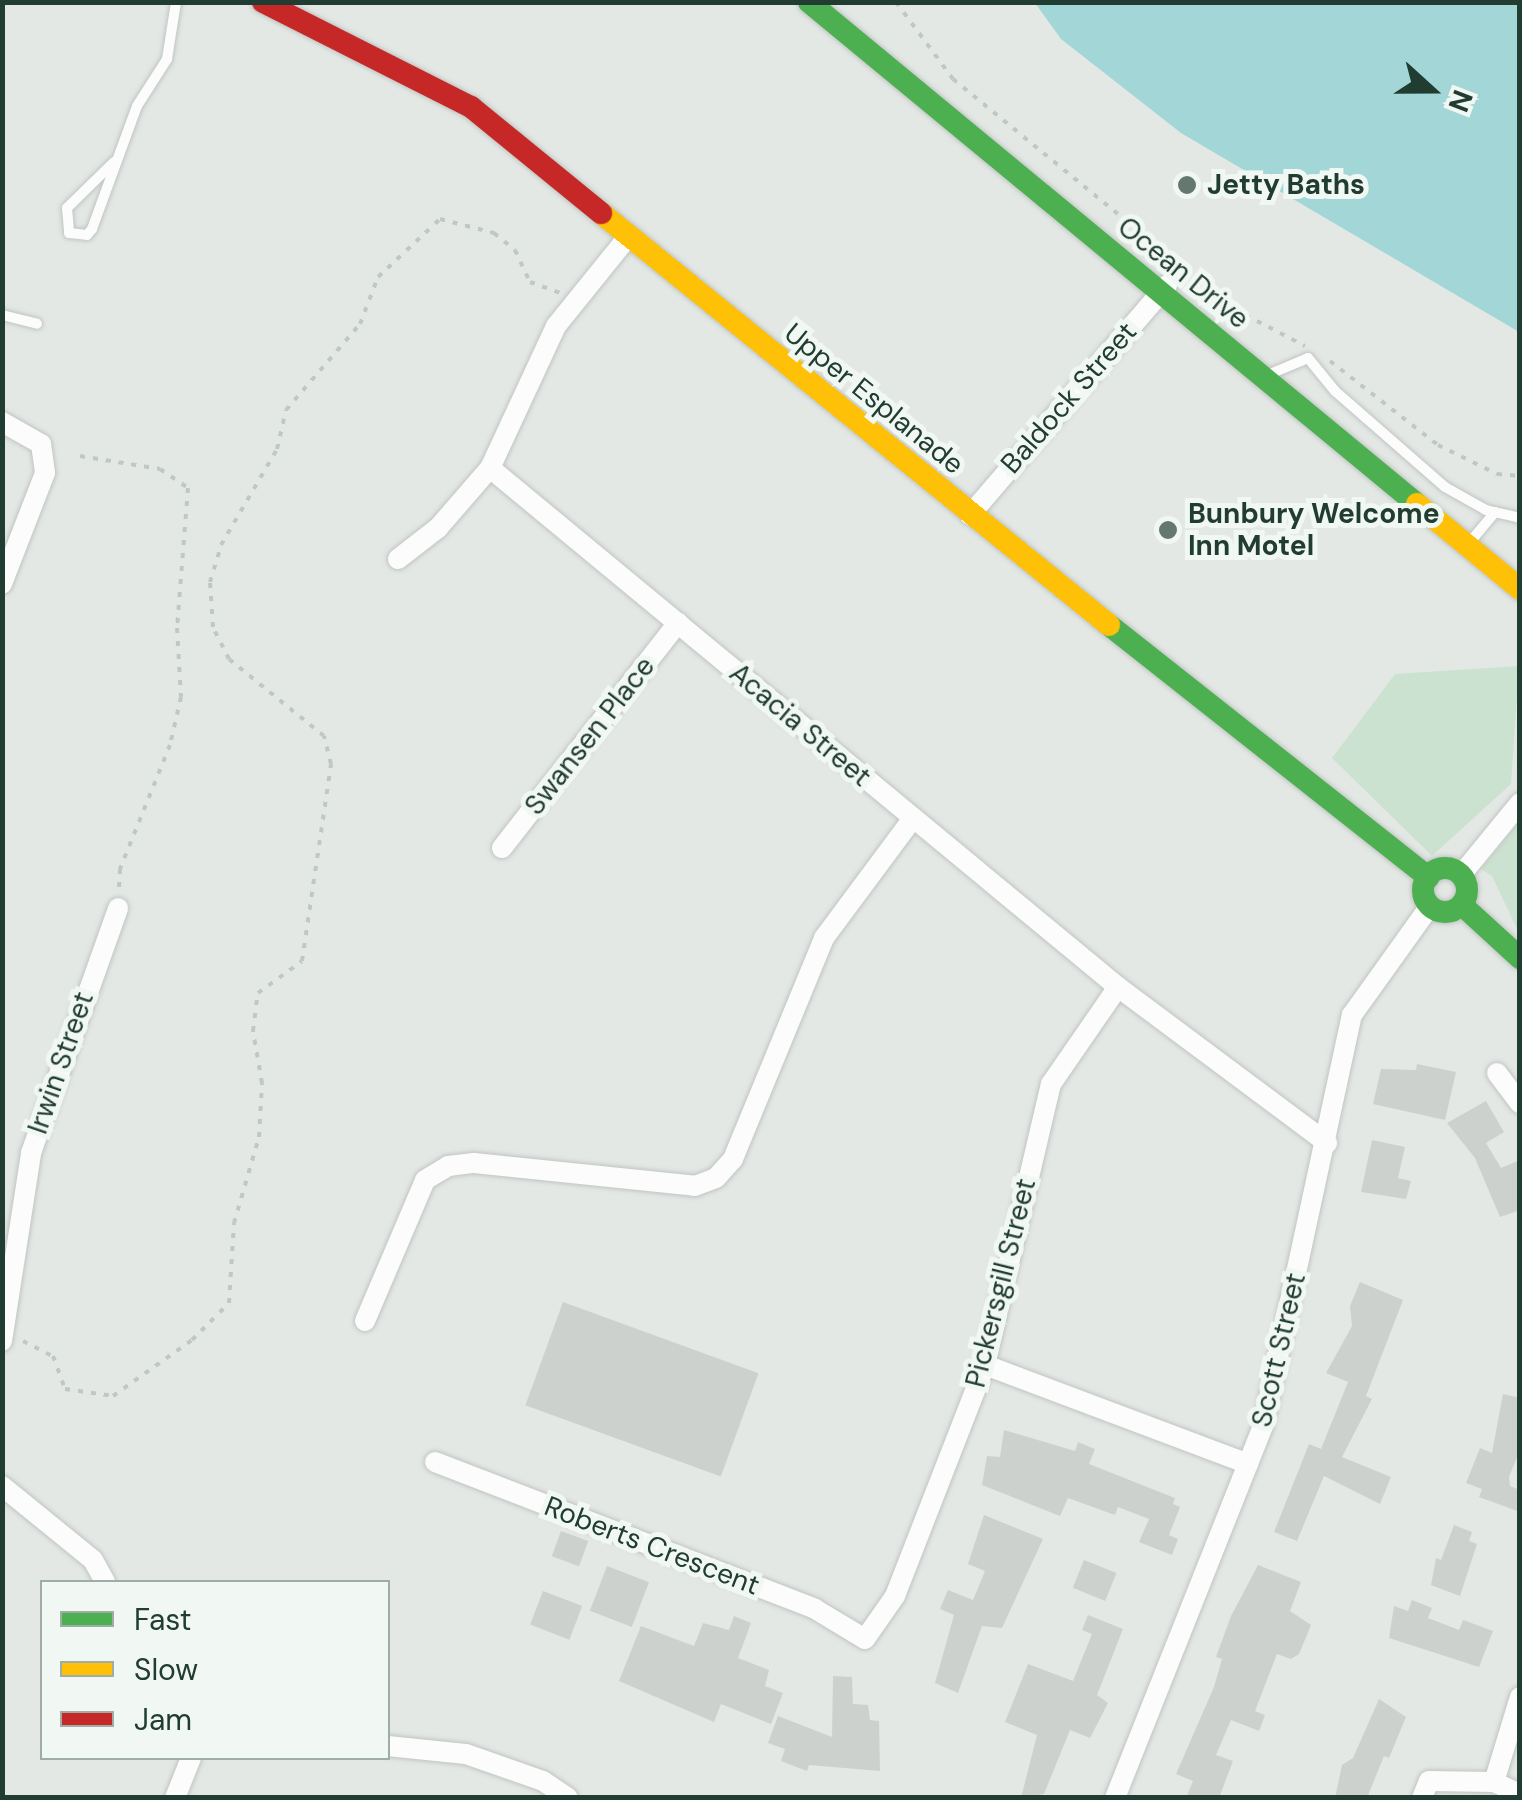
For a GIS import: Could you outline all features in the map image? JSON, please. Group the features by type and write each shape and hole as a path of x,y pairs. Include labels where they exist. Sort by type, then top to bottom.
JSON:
{"street":[{"name":"Upper Esplanade","path":"262,2 470,107 970,515 1428,876"},
{"name":"Ocean Drive","path":"809,2 1472,540 1520,589"},
{"name":"Ocean Drive","path":"832,2 1165,288"},
{"path":"398,559 438,528 490,468 538,360 580,297 627,238"},
{"name":"Baldock Street","path":"970,515 1165,288"},
{"path":"2,422 30,433 45,459 42,482 2,584"},
{"name":"Acacia Street","path":"490,468 1118,987 1327,1142"},
{"name":"Ocean Drive","path":"1472,540 1520,569"},
{"name":"Swansen Place","path":"502,848 678,623"},
{"path":"1461,875 1520,803"},
{"path":"365,1321 425,1180 448,1166 474,1163 694,1186 716,1178 733,1159 824,938 913,818"},
{"path":"1440,868 1461,875 1467,886 1462,905 1450,912 1430,906 1424,894 1428,876 1440,868"},
{"path":"1462,905 1520,958"},
{"name":"Scott Street","path":"1115,1798 1263,1426 1352,1015 1430,906"},
{"name":"Irwin Street","path":"4,1337 31,1153 118,908"},
{"name":"Pickersgill Street","path":"865,1639 894,1596 985,1365 1051,1084 1118,987"},
{"path":"1497,1073 1520,1103"},
{"path":"985,1365 1248,1464"},
{"name":"Roberts Crescent","path":"435,1462 815,1609 865,1639"},
{"path":"2,1486 93,1560 105,1580"},
{"path":"1494,1782 1520,1697"},
{"path":"390,1746 466,1754 544,1781 568,1798"},
{"path":"175,1798 190,1760"},
{"path":"1422,1798 1429,1781 1494,1782 1520,1794"}],"lane":[{"path":"114,162 68,208 69,233 86,235 92,229 136,106 167,60 176,2"},
{"path":"2,315 37,324"},
{"path":"1270,374 1308,358 1334,391 1444,487 1495,512 1520,518"},
{"path":"1472,540 1495,512"}],"path":[{"path":"896,2 952,79 1234,308 1309,348"},
{"path":"4,1337 53,1356 65,1389 113,1396 192,1340 229,1303 234,1222 259,1138 262,1083 253,1031 258,993 302,961 332,764 324,736 228,658 213,627 210,582 221,544 278,449 286,410 360,324 378,277 440,219 494,233 515,250 530,282 580,297"},
{"path":"1324,355 1438,446 1497,474 1520,476"},
{"path":"80,456 160,469 188,488 177,628 181,697 170,745 120,869 118,908"}],"green space":[{"path":"1519,666 1511,784 1432,856 1332,758 1395,674"},
{"path":"1519,822 1519,933 1492,876 1481,869"}],"water":[{"path":"1035,3 1519,3 1519,332 1181,133 1061,39"}],"building":[{"path":"1417,1064 1456,1072 1445,1120 1373,1104 1381,1069 1416,1070"},
{"path":"1486,1101 1504,1132 1486,1143 1501,1168 1520,1160 1520,1210 1500,1217 1475,1158 1447,1123"},
{"path":"1372,1140 1405,1147 1398,1178 1411,1181 1406,1199 1361,1192"},
{"path":"1360,1282 1403,1300 1366,1396 1372,1399 1342,1457 1391,1477 1380,1504 1324,1476 1297,1541 1274,1532 1309,1444 1321,1449 1348,1382 1326,1373 1352,1326 1350,1306"},
{"path":"563,1302 758,1373 721,1477 525,1405"},
{"path":"1503,1394 1520,1398 1520,1450 1509,1477 1510,1486 1520,1490 1520,1512 1479,1497 1482,1489 1466,1483 1480,1448 1492,1453"},
{"path":"1004,1430 1075,1451 1078,1442 1095,1449 1089,1464 1175,1498 1173,1504 1180,1507 1169,1535 1178,1539 1172,1555 1139,1542 1149,1519 1118,1507 1115,1515 1068,1498 1060,1516 982,1485 987,1456 1000,1457"},
{"path":"984,1515 1043,1539 1002,1628 982,1626 958,1693 935,1683 954,1615 940,1609 948,1590 973,1600 985,1571 968,1564"},
{"path":"1454,1525 1472,1532 1469,1541 1477,1544 1460,1596 1431,1585 1436,1558 1441,1560"},
{"path":"561,1531 588,1541 579,1566 552,1556"},
{"path":"1084,1560 1116,1573 1105,1601 1073,1588"},
{"path":"1258,1565 1301,1582 1290,1611 1311,1625 1299,1654 1291,1659 1277,1654 1255,1711 1265,1715 1259,1731 1231,1720 1216,1755 1233,1761 1219,1798 1186,1798 1193,1781 1176,1774 1214,1687 1222,1659 1216,1657 1231,1616"},
{"path":"607,1566 649,1582 632,1627 590,1611"},
{"path":"543,1591 582,1606 569,1640 530,1625"},
{"path":"1412,1600 1432,1608 1428,1618 1459,1630 1463,1620 1493,1631 1479,1667 1389,1638 1394,1606 1408,1611"},
{"path":"1088,1615 1123,1629 1097,1695 1108,1703 1090,1738 1070,1730 1044,1794 1021,1798 1037,1735 1005,1722 1028,1664 1073,1681 1092,1634 1082,1630"},
{"path":"734,1616 751,1623 738,1658 769,1670 765,1686 783,1693 771,1724 721,1704 714,1722 619,1681 641,1626 694,1646 703,1623 729,1630"},
{"path":"833,1676 852,1677 853,1704 868,1705 870,1720 879,1721 880,1771 809,1765 807,1771 781,1761 785,1749 768,1743 778,1716 832,1737"},
{"path":"1379,1699 1406,1717 1389,1758 1384,1756 1367,1798 1335,1798 1342,1765 1353,1758"}],"traffic: fast":[{"path":"809,2 1417,504"},
{"path":"1109,625 1428,877"},
{"path":"1445,868 1461,874 1467,890 1461,906 1445,912 1429,906 1423,890 1429,874 1445,868"},
{"path":"1462,905 1520,958"}],"traffic: slow":[{"path":"601,213 1109,625"},
{"path":"1417,504 1520,589"}],"traffic: jam":[{"path":"263,2 471,107 601,213"}],"place":[{"name":"Jetty Baths","path":"1187,185"},
{"name":"Bunbury Welcome Inn Motel","path":"1168,530"}]}
